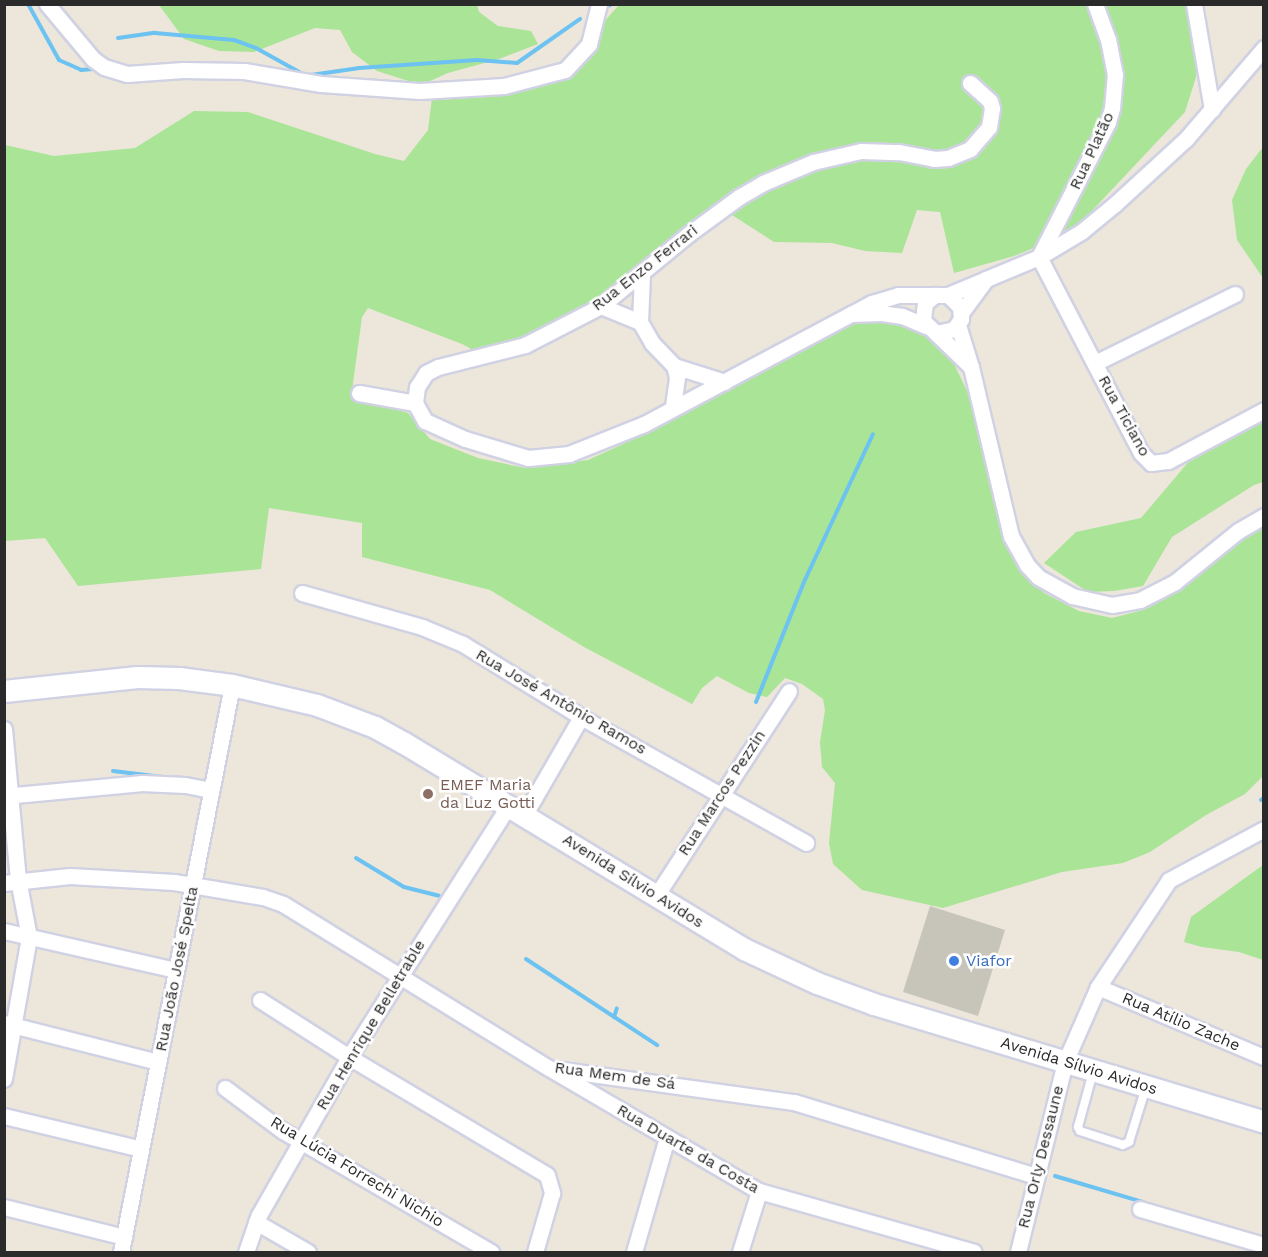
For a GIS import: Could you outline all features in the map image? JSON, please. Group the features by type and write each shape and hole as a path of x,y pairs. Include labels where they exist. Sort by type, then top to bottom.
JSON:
{"main road":[{"name":"Avenida Sílvio Avidos","path":"4,691 138,677 179,678 232,685 317,705 375,727 517,810 744,949 825,986 874,1004 1263,1122"}],"street":[{"path":"47,4 93,59 104,67 127,74 183,70 244,71 321,84 420,91 504,86 565,70 589,44 599,4"},
{"name":"Rua Platão","path":"1039,257 1104,131 1112,108 1115,74 1108,39 1095,4"},
{"path":"1194,4 1212,109"},
{"path":"971,368 931,329 922,309 941,295 1039,257 1081,232 1186,139 1263,48"},
{"name":"Rua Enzo Ferrari","path":"415,403 419,382 433,369 525,345 601,306 739,197 813,162 861,151 899,152 934,159 948,158 970,149 989,127 992,108 990,101 970,83"},
{"name":"Rua Ticiano","path":"1039,257 1141,453 1155,464 1168,461 1263,410"},
{"path":"642,274 640,321 652,343 674,366 725,382"},
{"path":"851,314 881,313 902,316 931,329 948,332 960,319 986,279"},
{"path":"1095,363 1235,294"},
{"path":"359,393 415,403 425,421 441,430 528,458 569,454 644,424 673,406 725,382 872,303 898,295 941,295 957,302 1011,536 1027,565 1038,577 1072,596 1112,605 1140,600 1175,582 1238,531 1263,516"},
{"path":"601,306 640,321"},
{"path":"673,406 676,377 674,366"},
{"name":"Rua José Antônio Ramos","path":"302,593 441,634 486,658 582,717 721,793 806,843"},
{"name":"Rua João José Spelta","path":"122,1245 232,685"},
{"name":"Rua Marcos Pezzin","path":"656,896 789,691"},
{"name":"Rua Henrique Belletrable","path":"246,1252 256,1222 349,1057 399,974 582,717"},
{"path":"4,729 11,881 29,937 10,1024 4,1079"},
{"path":"8,795 142,783 185,785 211,790"},
{"name":"Rua Orly Dessaune","path":"1018,1252 1065,1062 1098,987 1169,880 1263,830"},
{"name":"Rua Mem de Sá","path":"11,881 98,876 194,885 263,897 283,904 549,1068 794,1102 1036,1176"},
{"path":"4,931 176,970"},
{"name":"Rua Atílio Zache","path":"1098,987 1263,1057"},
{"path":"260,1000 349,1057 541,1171 550,1181 552,1193 535,1252"},
{"path":"10,1024 158,1062"},
{"name":"Rua Duarte da Costa","path":"549,1068 759,1191 974,1252"},
{"name":"Rua Lúcia Forrechi Nichio","path":"225,1088 283,1131 302,1140 490,1252"},
{"path":"4,1116 141,1149"},
{"path":"634,1252 667,1138"},
{"path":"740,1252 759,1191"},
{"path":"4,1207 122,1245"},
{"path":"1140,1209 1263,1245"},
{"path":"256,1222 308,1252"}],"lane":[{"path":"1094,1070 1080,1121 1080,1131 1123,1145 1129,1142 1147,1086"}],"green space":[{"path":"159,5 477,5 479,12 498,26 531,31 538,44 499,59 448,73 421,85 377,71 352,52 340,30 315,28 254,52 219,51 184,39"},
{"path":"619,5 1189,5 1196,38 1196,77 1185,112 1072,232 1014,256 954,273 940,212 917,210 902,253 865,251 832,243 774,242 732,215 701,223 582,324 541,344 488,358 462,344 368,308 362,317 351,398 408,413 430,439 478,458 525,468 588,460 654,430 758,366 866,319 909,322 944,343 969,395 1011,553 1044,593 1079,611 1112,618 1143,610 1176,593 1246,535 1263,526 1263,776 1245,794 1206,815 1150,852 1123,863 1062,872 943,908 862,890 833,864 829,843 835,783 822,767 820,742 825,710 823,699 802,684 785,678 767,697 749,693 717,676 702,688 692,704 584,647 490,590 362,557 362,523 269,508 261,569 78,586 45,538 5,541 5,145 54,156 135,148 194,111 248,112 375,154 404,161 428,130 433,90 454,91 566,64"},
{"path":"1263,147 1263,278 1237,240 1232,200 1246,169"},
{"path":"1263,421 1263,482 1254,485 1172,537 1143,586 1114,591 1088,592 1044,563 1076,532 1141,518 1202,446"},
{"path":"1263,865 1263,960 1239,952 1184,942 1191,917"}],"building":[{"name":"Viafor","path":"930,906 1005,930 978,1016 903,992"}],"waterway":[{"path":"28,4 59,60 81,70 93,69"},
{"path":"608,6 612,4"},
{"path":"311,75 359,68 477,60 517,63 580,19"},
{"path":"118,38 155,33 234,40 256,48 303,74"},
{"path":"756,702 804,582 873,434"},
{"path":"113,771 163,777"},
{"path":"356,858 404,887 439,896"},
{"path":"526,959 657,1045"},
{"path":"614,1017 617,1008"},
{"path":"1055,1176 1143,1202"}],"place":[{"name":"EMEF Maria da Luz Gotti","path":"428,794"},
{"name":"Viafor","path":"954,961"}]}
